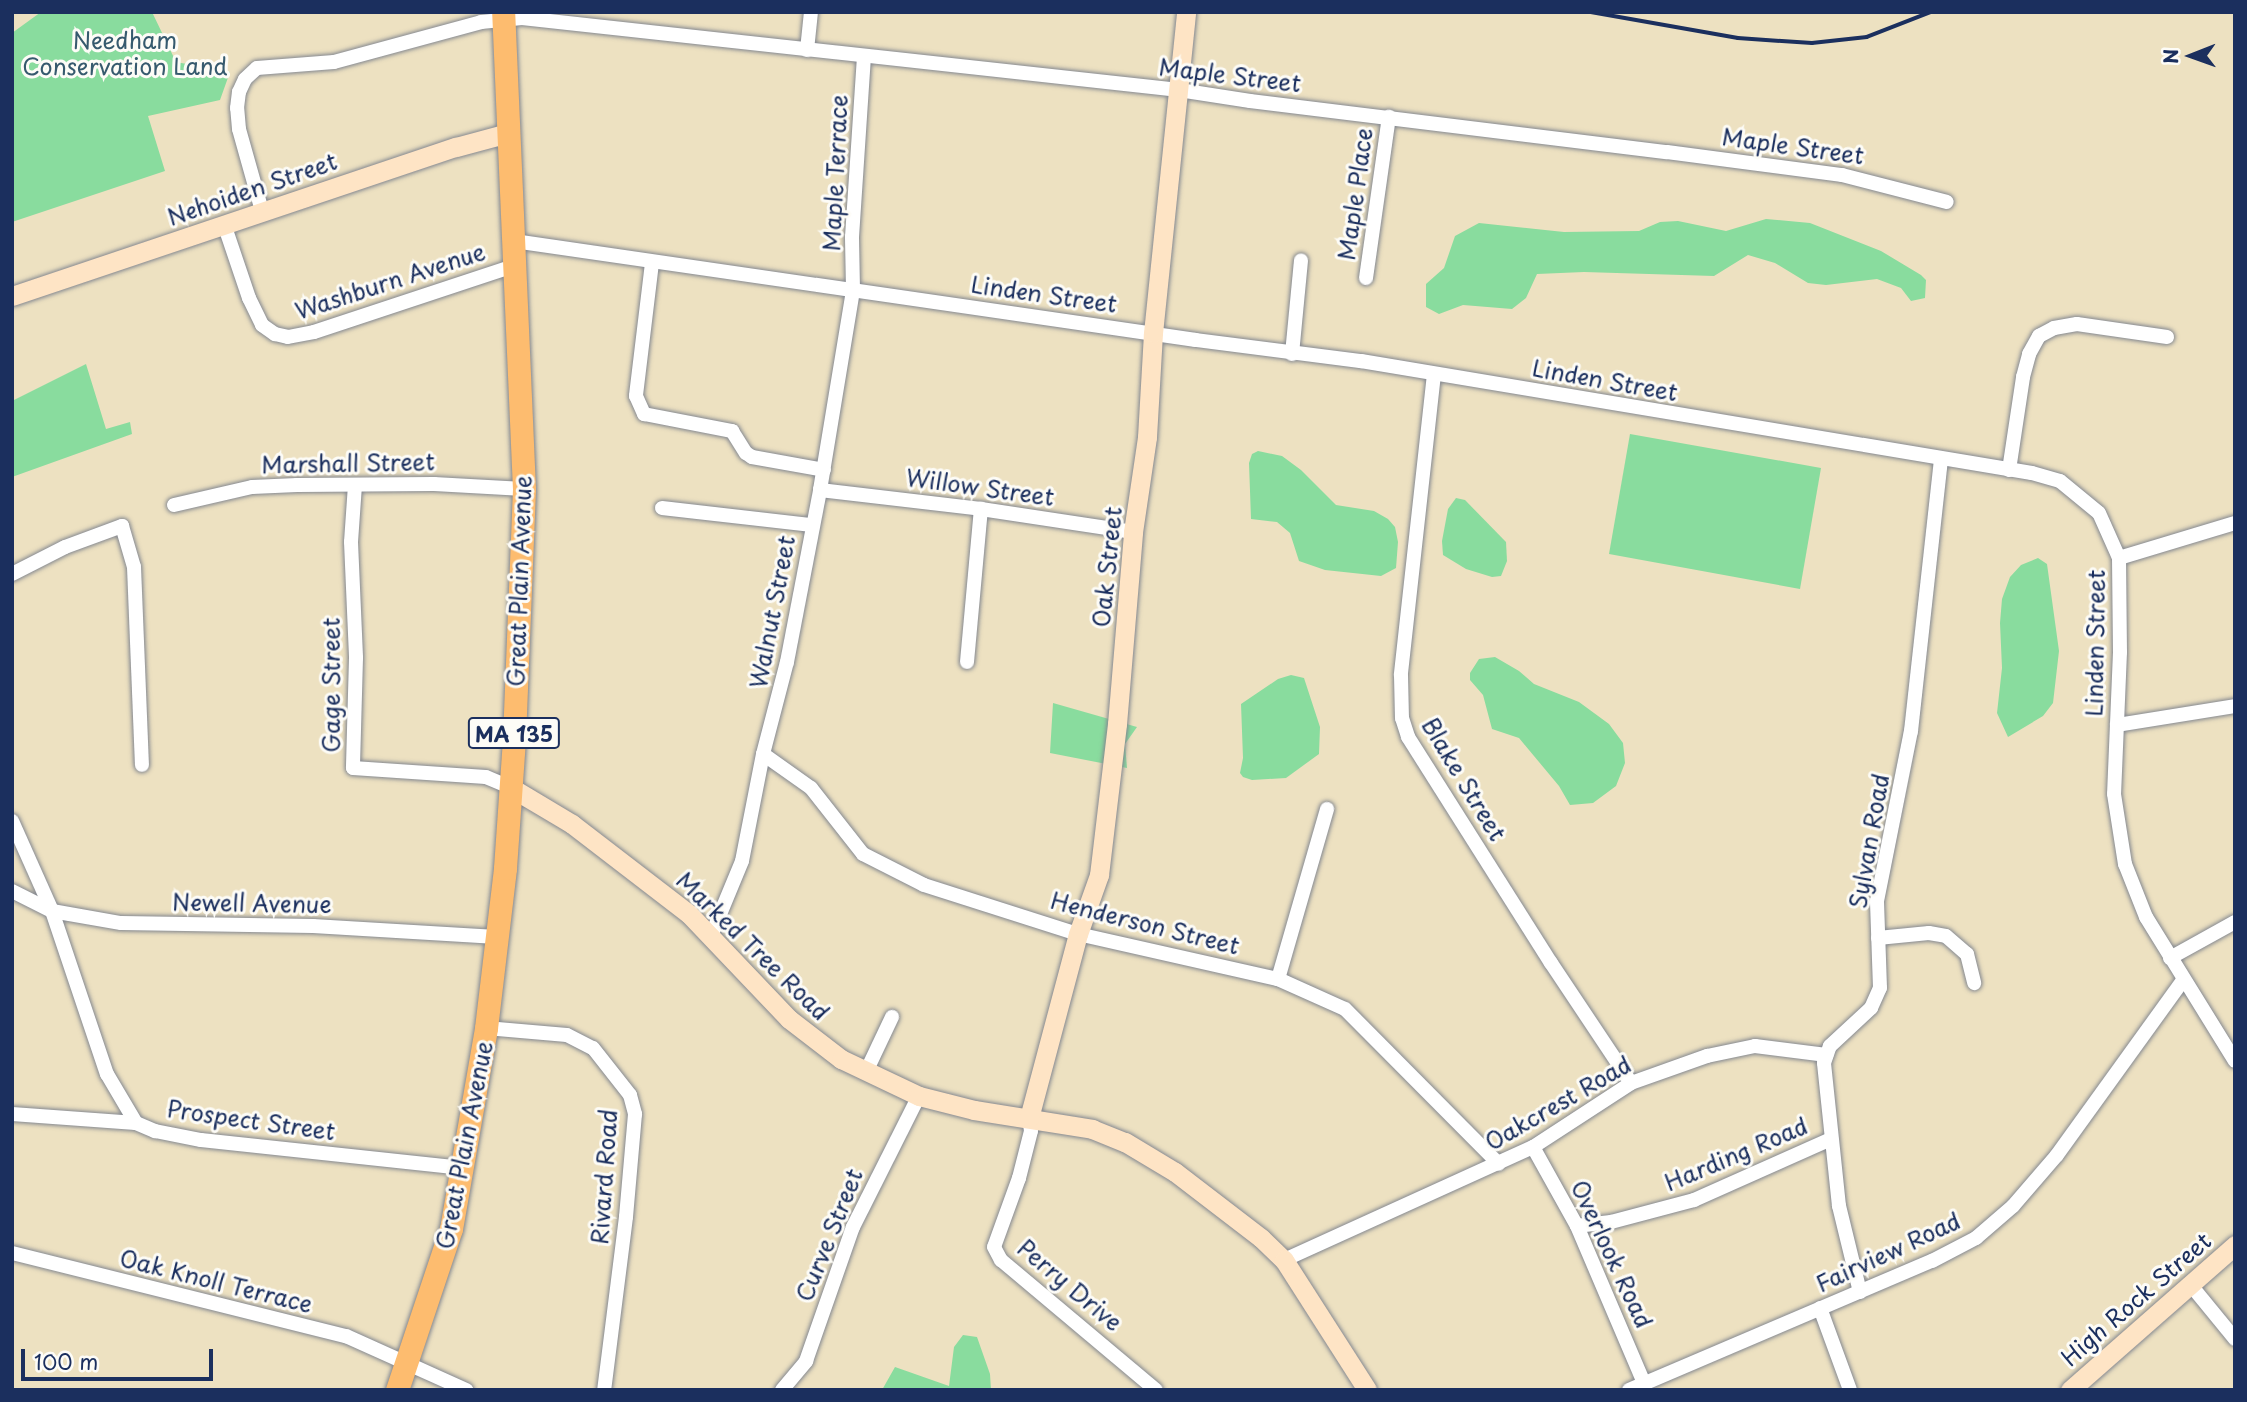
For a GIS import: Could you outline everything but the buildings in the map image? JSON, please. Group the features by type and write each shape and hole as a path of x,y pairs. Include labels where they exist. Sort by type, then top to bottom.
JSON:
{"main road":[{"name":"Great Plain Avenue","path":"397,1390 451,1230 463,1168 486,1028 497,937 509,787 524,489 503,15"}],"street":[{"path":"807,50 811,12"},
{"name":"Oak Street","path":"1029,1118 1078,934 1099,875 1117,724 1133,532 1147,437 1153,333 1186,12"},
{"name":"Maple Street","path":"262,211 239,129 237,108 242,86 257,68 334,62 503,15 588,18 807,50 1179,90 1250,102 1389,117 1842,175 1947,202"},
{"name":"Maple Terrace","path":"853,290 852,237 864,57"},
{"name":"Maple Place","path":"1366,278 1389,117"},
{"name":"Nehoiden Street","path":"12,296 262,211 508,133"},
{"name":"Washburn Avenue","path":"224,225 249,298 262,325 275,334 288,337 313,332 516,265"},
{"name":"Linden Street","path":"514,241 1434,374 2051,478 2079,494 2099,513 2119,558 2115,807 2121,848 2135,892 2170,958 2235,1061"},
{"path":"1292,354 1301,260"},
{"path":"652,263 636,396 645,414 732,431 746,453 752,457 824,470"},
{"name":"Walnut Street","path":"711,936 742,861 763,754 787,662 824,470 853,290"},
{"path":"2009,470 2023,377 2029,354 2039,336 2054,328 2077,324 2166,337"},
{"name":"Blake Street","path":"1434,374 1402,661 1402,718 1408,737 1551,963 1631,1083"},
{"name":"Sylvan Road","path":"1826,1055 1837,1039 1874,1003 1881,979 1877,901 1912,731 1941,459"},
{"name":"Marshall Street","path":"174,505 252,487 434,484 524,489"},
{"name":"Gage Street","path":"355,485 351,542 356,658 353,768 486,777 509,787"},
{"name":"Willow Street","path":"820,490 981,509 1133,532"},
{"path":"662,508 812,525"},
{"path":"967,662 981,509"},
{"path":"2119,558 2235,523"},
{"path":"12,574 65,547 122,526 134,567 142,765"},
{"path":"2117,725 2235,706"},
{"name":"Henderson Street","path":"763,754 811,788 863,854 924,885 1078,934 1278,979 1345,1009 1499,1164"},
{"name":"Marked Tree Road","path":"509,787 538,801 602,846 689,914 807,1034 866,1072 919,1096 974,1110 1093,1129 1125,1142 1215,1202 1261,1238 1284,1261 1367,1390"},
{"path":"1278,979 1327,808"},
{"name":"Prospect Street","path":"12,821 52,911 107,1074 136,1123 155,1131 201,1140 463,1168"},
{"name":"Newell Avenue","path":"12,891 52,911 121,923 313,926 497,937"},
{"path":"2170,958 2235,922"},
{"path":"1878,938 1929,933 1946,936 1967,954 1974,983"},
{"name":"Fairview Road","path":"1629,1390 1955,1250 1986,1230 2013,1206 2081,1125 2183,980"},
{"path":"866,1072 892,1017"},
{"name":"Rivard Road","path":"486,1028 567,1035 593,1048 630,1095 635,1114 604,1390"},
{"name":"Oakcrest Road","path":"1284,1261 1533,1147 1631,1083 1707,1056 1755,1046 1771,1045 1826,1055"},
{"path":"1826,1055 1824,1069 1830,1139 1839,1206 1860,1292"},
{"name":"Curve Street","path":"782,1390 806,1361 853,1227 919,1096"},
{"path":"12,1114 136,1123"},
{"name":"Perry Drive","path":"1029,1118 1031,1131 994,1247 1001,1259 1156,1390"},
{"name":"Harding Road","path":"1577,1226 1611,1222 1694,1200 1830,1139"},
{"name":"Overlook Road","path":"1533,1147 1577,1226 1644,1383"},
{"name":"High Rock Street","path":"2070,1390 2235,1245"},
{"name":"Oak Knoll Terrace","path":"12,1254 346,1336 407,1361"},
{"path":"2190,1284 2235,1339"},
{"path":"1820,1308 1850,1390"},
{"path":"407,1361 466,1390"}],"green space":[{"name":"Needham Conservation Land","path":"41,12 152,12 176,62 230,72 220,100 148,116 165,171 12,222 12,33"},
{"path":"1766,219 1810,223 1881,251 1926,280 1925,298 1911,301 1901,288 1877,279 1826,285 1808,283 1775,263 1748,255 1714,276 1584,272 1537,274 1526,298 1512,309 1463,305 1439,314 1426,307 1426,284 1444,268 1455,236 1479,223 1564,232 1639,231 1660,222 1678,221 1726,231"},
{"path":"86,364 106,429 130,422 132,434 12,477 12,401"},
{"path":"1630,434 1821,468 1800,589 1609,554"},
{"path":"1258,451 1282,456 1301,470 1336,505 1374,511 1388,519 1395,527 1398,542 1396,568 1381,576 1325,570 1299,561 1290,533 1277,522 1251,519 1249,463 1252,454"},
{"path":"1456,498 1465,500 1506,542 1507,561 1501,576 1492,577 1466,569 1443,555 1442,541 1448,509"},
{"path":"2038,558 2047,564 2059,651 2053,703 2043,716 2008,737 1997,713 2002,668 2002,599 2010,577 2021,565"},
{"path":"1495,657 1519,671 1534,684 1579,702 1609,724 1623,743 1625,763 1616,786 1593,803 1570,805 1559,786 1519,738 1492,729 1483,695 1470,680 1470,673 1479,659"},
{"path":"1291,675 1304,678 1320,727 1319,754 1286,778 1252,780 1243,777 1240,773 1243,758 1241,704 1278,679"},
{"path":"1053,703 1137,727 1125,744 1127,768 1050,753"},
{"path":"963,1335 977,1337 990,1374 991,1390 882,1390 895,1367 949,1386 954,1347"}],"railway":[{"path":"1591,12 1738,38 1812,43 1867,37 1931,12"}]}
